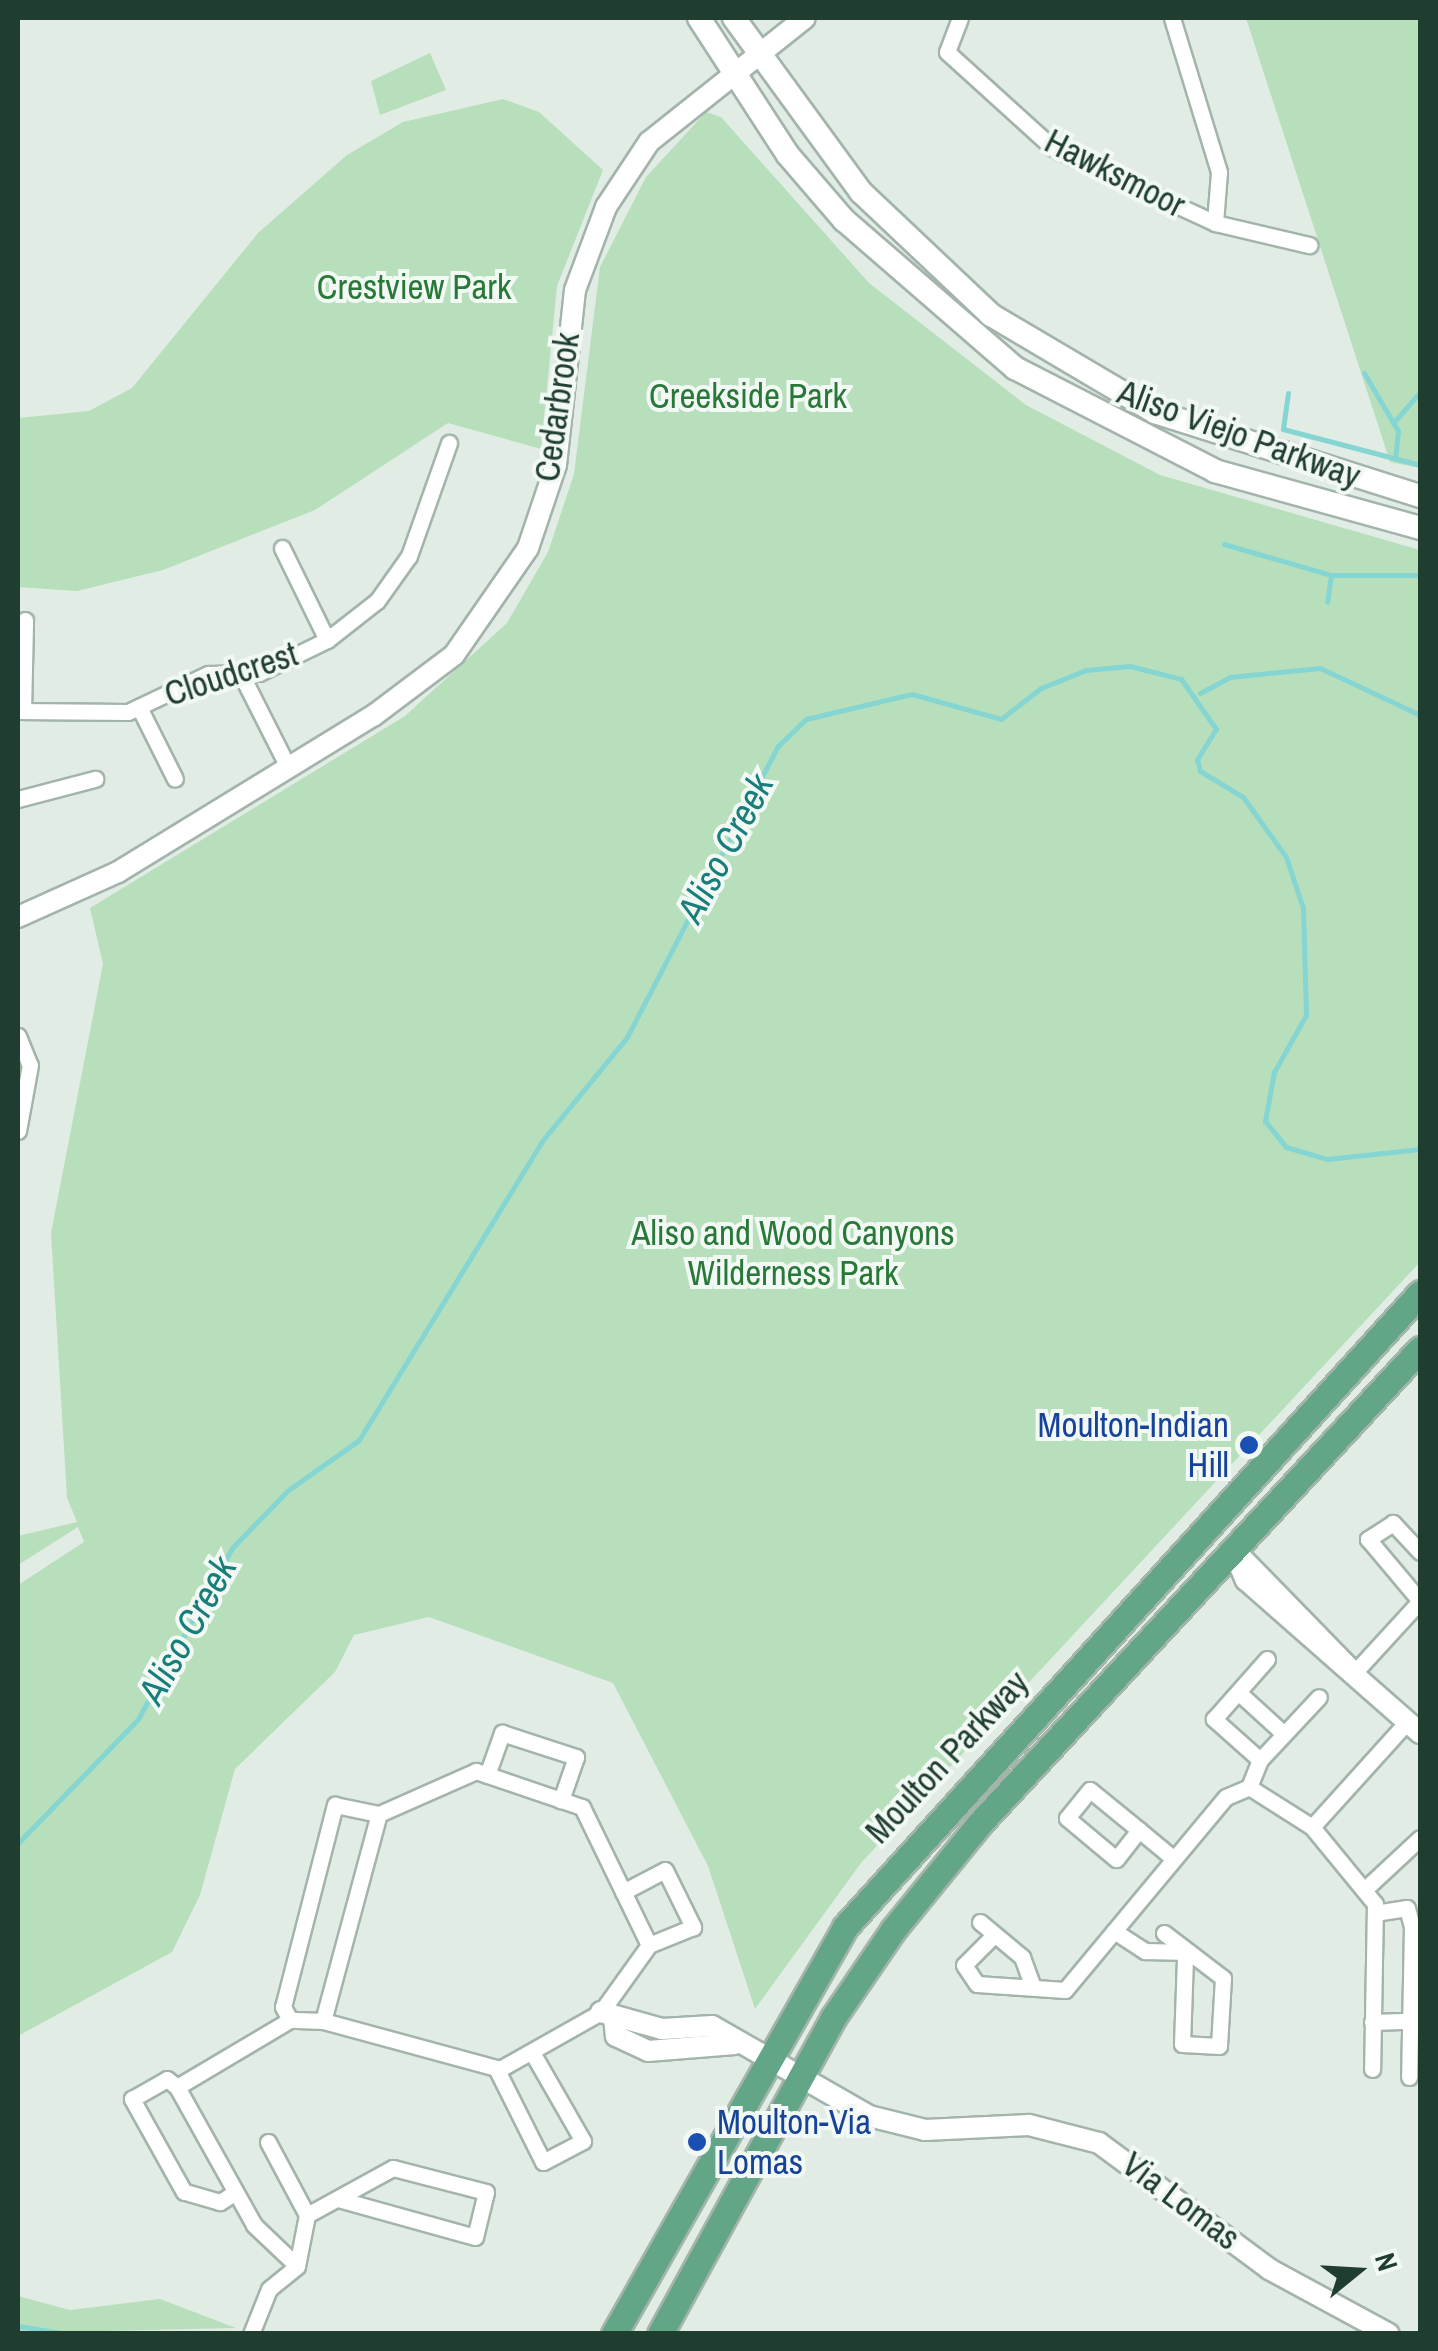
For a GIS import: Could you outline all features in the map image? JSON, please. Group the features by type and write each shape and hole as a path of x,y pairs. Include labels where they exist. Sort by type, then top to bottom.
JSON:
{"main road":[{"name":"Aliso Viejo Parkway","path":"699,18 730,74 866,243 1015,368 1215,471 1420,528"},
{"name":"Aliso Viejo Parkway","path":"734,18 754,55 861,192 991,315 1155,412 1420,496"},
{"name":"Moulton Parkway","path":"614,2334 767,2064 882,1879 1318,1410 1420,1293"},
{"name":"Moulton Parkway","path":"660,2334 796,2082 866,1968 979,1824 1420,1349"},
{"path":"1131,1608 1170,1591 1201,1557 1233,1550 1236,1523 1305,1444 1318,1410"}],"street":[{"name":"Cedarbrook","path":"18,918 118,872 288,767 454,655 490,612 528,548 556,465 566,332 594,230 648,142 804,18"},
{"name":"Hawksmoor","path":"960,18 947,52 1053,148 1215,223 1309,245"},
{"path":"1172,18 1220,172 1215,223"},
{"name":"Cloudcrest","path":"20,711 138,706 208,674 240,674 327,640 376,601 410,556 449,443"},
{"path":"282,548 327,640"},
{"path":"20,711 26,620"},
{"path":"240,674 288,767"},
{"path":"138,706 175,779"},
{"path":"18,799 96,779"},
{"path":"18,1036 30,1053 18,1131"},
{"path":"1354,1674 1420,1603 1368,1539 1393,1523 1420,1552"},
{"path":"1233,1550 1246,1580 1326,1658 1354,1674 1413,1728 1312,1826"},
{"path":"1260,1760 1214,1718 1267,1659"},
{"path":"1238,1692 1284,1734"},
{"path":"994,1935 964,1966 968,1974 1015,1991 1032,1982 1066,1990 1226,1797 1249,1787 1260,1760 1319,1696"},
{"path":"487,1775 502,1733 576,1757 561,1800"},
{"path":"290,2020 283,2006 335,1805 380,1814 460,1772 487,1775 582,1807 649,1945"},
{"path":"1249,1787 1312,1826 1364,1890 1375,1912 1372,2070"},
{"path":"1139,1830 1116,1859 1067,1818 1090,1790 1139,1830 1174,1859"},
{"path":"323,2020 380,1814"},
{"path":"1364,1890 1420,1838"},
{"path":"178,2087 290,2020 323,2020 496,2068 533,2054 608,2015 649,1945 694,1926 665,1870 623,1892"},
{"path":"1375,1912 1407,1908 1409,2076"},
{"path":"980,1922 1022,1957 1032,1982"},
{"path":"1114,1931 1144,1952 1187,1955"},
{"path":"1164,1934 1222,1978 1219,2046 1182,2044 1187,1955"},
{"name":"Via Lomas","path":"608,2015 662,2029 712,2026 796,2082 925,2130 1029,2125 1099,2143 1285,2279 1390,2334"},
{"path":"1372,2022 1410,2021"},
{"path":"496,2068 543,2162 583,2141 533,2054"},
{"path":"234,2193 220,2202 184,2192 132,2099 167,2078 178,2087 234,2193 297,2266"},
{"path":"251,2334 255,2316 297,2266 307,2215 268,2142"},
{"path":"307,2215 338,2198 393,2168 486,2192 475,2237 338,2198"}],"green space":[{"path":"1246,18 1420,18 1420,468 1390,462"},
{"path":"430,53 446,90 380,115 371,81"},
{"name":"Crestview Park","path":"503,99 539,112 603,170 557,286 541,449 448,423 315,510 163,570 77,591 18,587 18,418 89,411 132,388 258,233 347,155 403,122"},
{"name":"Aliso and Wood Canyons Wilderness Park","path":"706,112 721,117 869,283 1026,405 1160,475 1420,550 1420,1262 861,1863 755,2009 708,1866 613,1683 429,1617 354,1635 335,1672 235,1769 200,1895 172,1952 18,2036 18,1585 84,1542 78,1527 18,1565 18,1536 77,1522 67,1498 51,1233 103,964 90,908 405,716 507,623 548,552 574,474 600,267 646,177"},
{"path":"18,2296 70,2310 160,2299 236,2328 18,2333"}],"waterway":[{"path":"1364,373 1398,431 1395,458"},
{"path":"1393,423 1420,392"},
{"path":"1288,393 1283,429 1420,465"},
{"path":"1224,544 1331,575 1327,602"},
{"path":"1331,575 1420,575"},
{"name":"Aliso Creek","path":"18,1843 138,1719 232,1548 287,1491 359,1440 542,1141 627,1037 778,746 806,719 912,694 1001,719 1041,688 1086,670 1130,666 1181,679 1216,729 1197,759 1200,771 1243,797 1286,857 1303,908 1306,1015 1274,1072 1265,1121 1286,1147 1327,1159 1420,1149"},
{"path":"1200,693 1230,677 1320,668 1420,715"},
{"path":"18,2326 67,2334"}],"place":[{"name":"Moulton-Indian Hill","path":"1249,1445"},
{"name":"Moulton-Via Lomas","path":"697,2142"}],"park label":[{"name":"Creekside Park","path":"748,396"}]}
